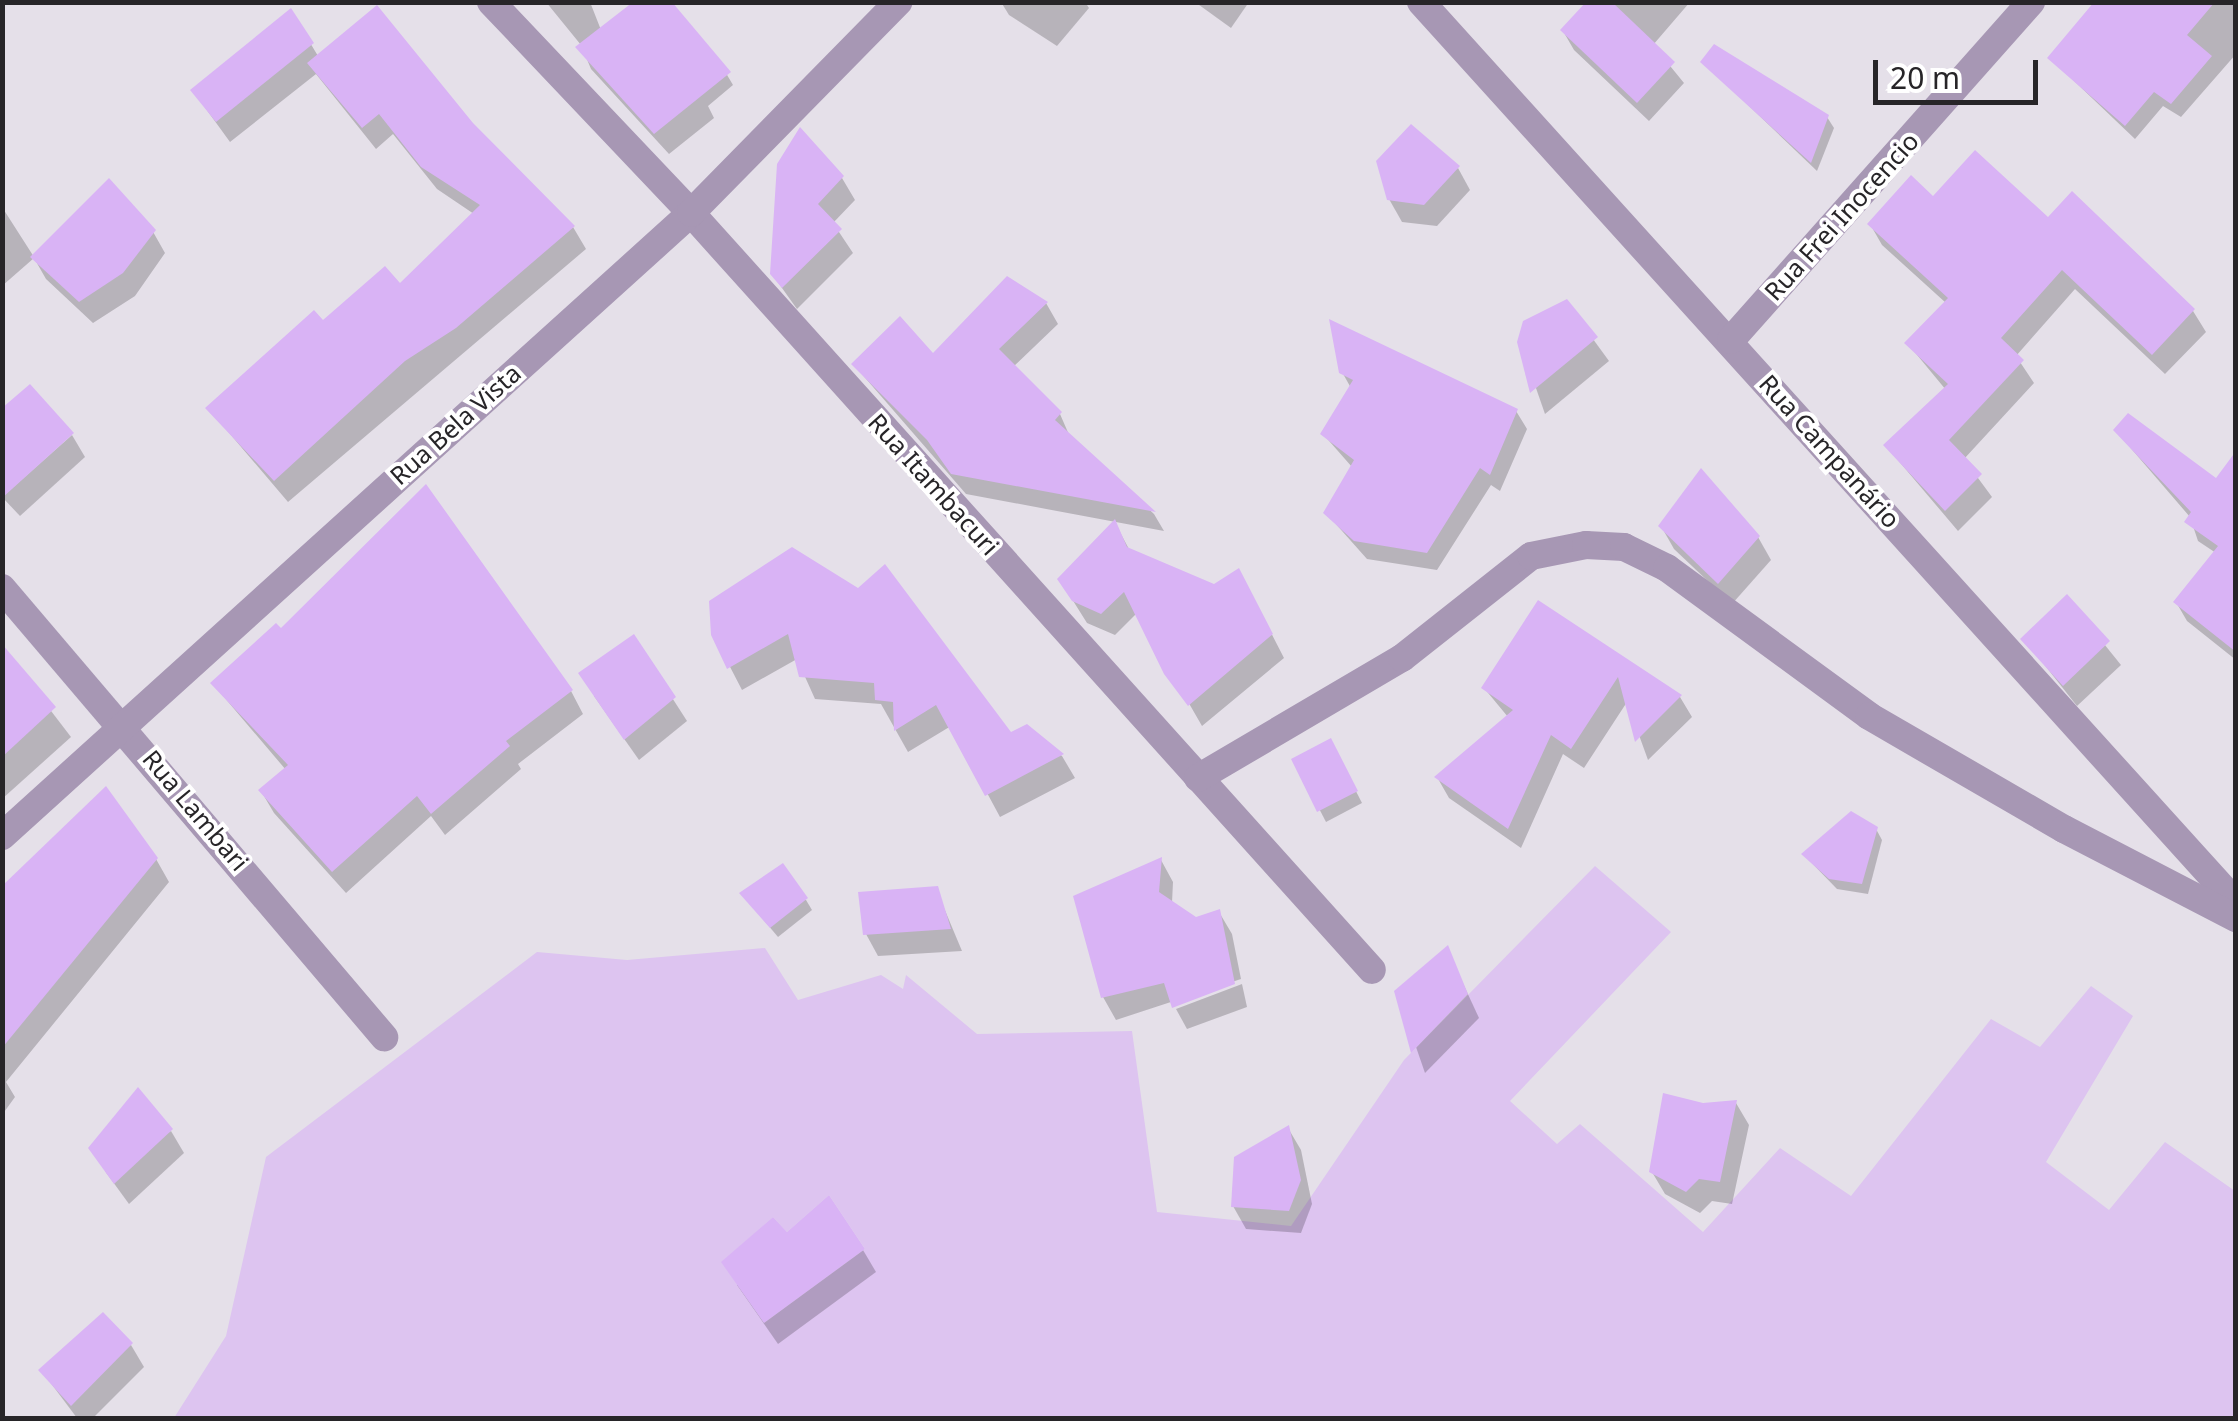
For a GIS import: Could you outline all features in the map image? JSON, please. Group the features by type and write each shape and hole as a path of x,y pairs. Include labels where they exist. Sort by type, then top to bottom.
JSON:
{"street":[{"name":"Rua Itambacuri","path":"492,2 691,213 1372,970"},
{"name":"Rua Bela Vista","path":"2,836 122,722 691,213 898,2"},
{"name":"Rua Campanário","path":"1421,2 1731,340 2236,903"},
{"name":"Rua Frei Inocencio","path":"1731,340 2031,2"},
{"path":"1198,778 1402,658 1531,556 1586,545 1624,548 1666,568 1870,716 2064,829 2236,918"},
{"name":"Rua Lambari","path":"2,588 122,722 384,1038"}],"shaded area":[{"path":"1595,866 1671,932 1510,1101 1557,1144 1580,1124 1703,1232 1780,1148 1851,1196 1991,1019 2040,1047 2091,986 2133,1016 2046,1162 2109,1210 2165,1142 2235,1191 2235,1418 174,1418 226,1336 266,1157 537,952 627,960 765,948 798,1000 881,975 903,989 906,975 977,1034 1132,1031 1157,1212 1291,1226 1404,1060","holes":["829,1195 865,1249 764,1323 722,1262 773,1217 787,1232"]}],"building":[{"path":"633,2 672,2 731,72 654,134 575,47"},
{"path":"1586,2 1612,2 1675,62 1637,103 1560,30"},
{"path":"2094,2 2215,2 2187,35 2212,56 2171,104 2154,92 2125,126 2047,58"},
{"path":"377,5 473,123 575,226 456,328 405,361 274,481 205,408 314,310 323,320 385,266 400,283 480,205 421,167 379,114 362,128 307,63"},
{"path":"291,8 314,43 216,122 190,90"},
{"path":"1714,44 1829,115 1811,163 1700,62"},
{"path":"1411,124 1460,166 1424,205 1387,200 1376,161"},
{"path":"800,127 844,176 818,204 842,229 782,288 770,274 777,164"},
{"path":"1975,150 2048,217 2072,191 2195,309 2152,355 2062,270 2001,338 2024,360 1949,440 1982,474 1945,511 1883,445 1948,384 1904,343 1948,298 1867,224 1911,175 1933,196"},
{"path":"109,178 156,230 123,273 79,302 30,257"},
{"path":"1007,276 1048,302 999,349 1062,412 1055,420 1156,512 951,474 927,440 851,364 900,316 933,353"},
{"path":"1567,299 1598,337 1530,393 1517,342 1523,321"},
{"path":"1329,319 1518,409 1490,475 1480,468 1427,553 1354,541 1323,513 1354,460 1320,434 1353,380 1339,373"},
{"path":"30,384 74,433 2,498 2,408"},
{"path":"2128,413 2216,478 2236,451 2236,652 2173,602 2218,546 2184,522 2191,512 2113,430"},
{"path":"1701,468 1760,536 1718,584 1658,526"},
{"path":"426,484 573,690 506,741 510,746 431,814 417,796 332,872 258,790 288,765 210,683 276,623 281,628"},
{"path":"1115,519 1127,547 1214,584 1239,568 1273,634 1188,706 1164,674 1124,592 1101,614 1072,601 1057,579"},
{"path":"792,547 858,588 885,564 1011,732 1027,724 1064,754 985,796 936,705 894,731 893,702 875,700 874,683 799,677 788,634 727,669 711,635 709,601"},
{"path":"2067,594 2110,641 2063,686 2020,639"},
{"path":"1538,600 1682,695 1635,742 1618,677 1571,749 1551,735 1508,829 1434,777 1513,710 1481,688"},
{"path":"634,634 676,697 624,740 578,673"},
{"path":"2,644 56,707 2,757"},
{"path":"1331,738 1358,791 1317,812 1291,759"},
{"path":"106,786 158,858 2,1048 2,886"},
{"path":"1851,811 1878,827 1862,884 1829,879 1801,854"},
{"path":"1162,857 1159,892 1196,917 1220,909 1235,984 1172,1008 1164,983 1101,998 1073,896"},
{"path":"783,863 808,898 770,928 739,893"},
{"path":"938,886 951,929 863,935 858,892"},
{"path":"1448,945 1468,994 1411,1053 1394,991"},
{"path":"138,1087 173,1129 114,1184 88,1148"},
{"path":"1663,1093 1703,1103 1737,1100 1720,1182 1699,1179 1686,1192 1649,1172"},
{"path":"1289,1125 1301,1180 1289,1211 1231,1207 1234,1157"},
{"path":"829,1195 865,1249 764,1323 721,1262 773,1217 787,1232"},
{"path":"103,1312 133,1343 71,1406 38,1370"}]}
